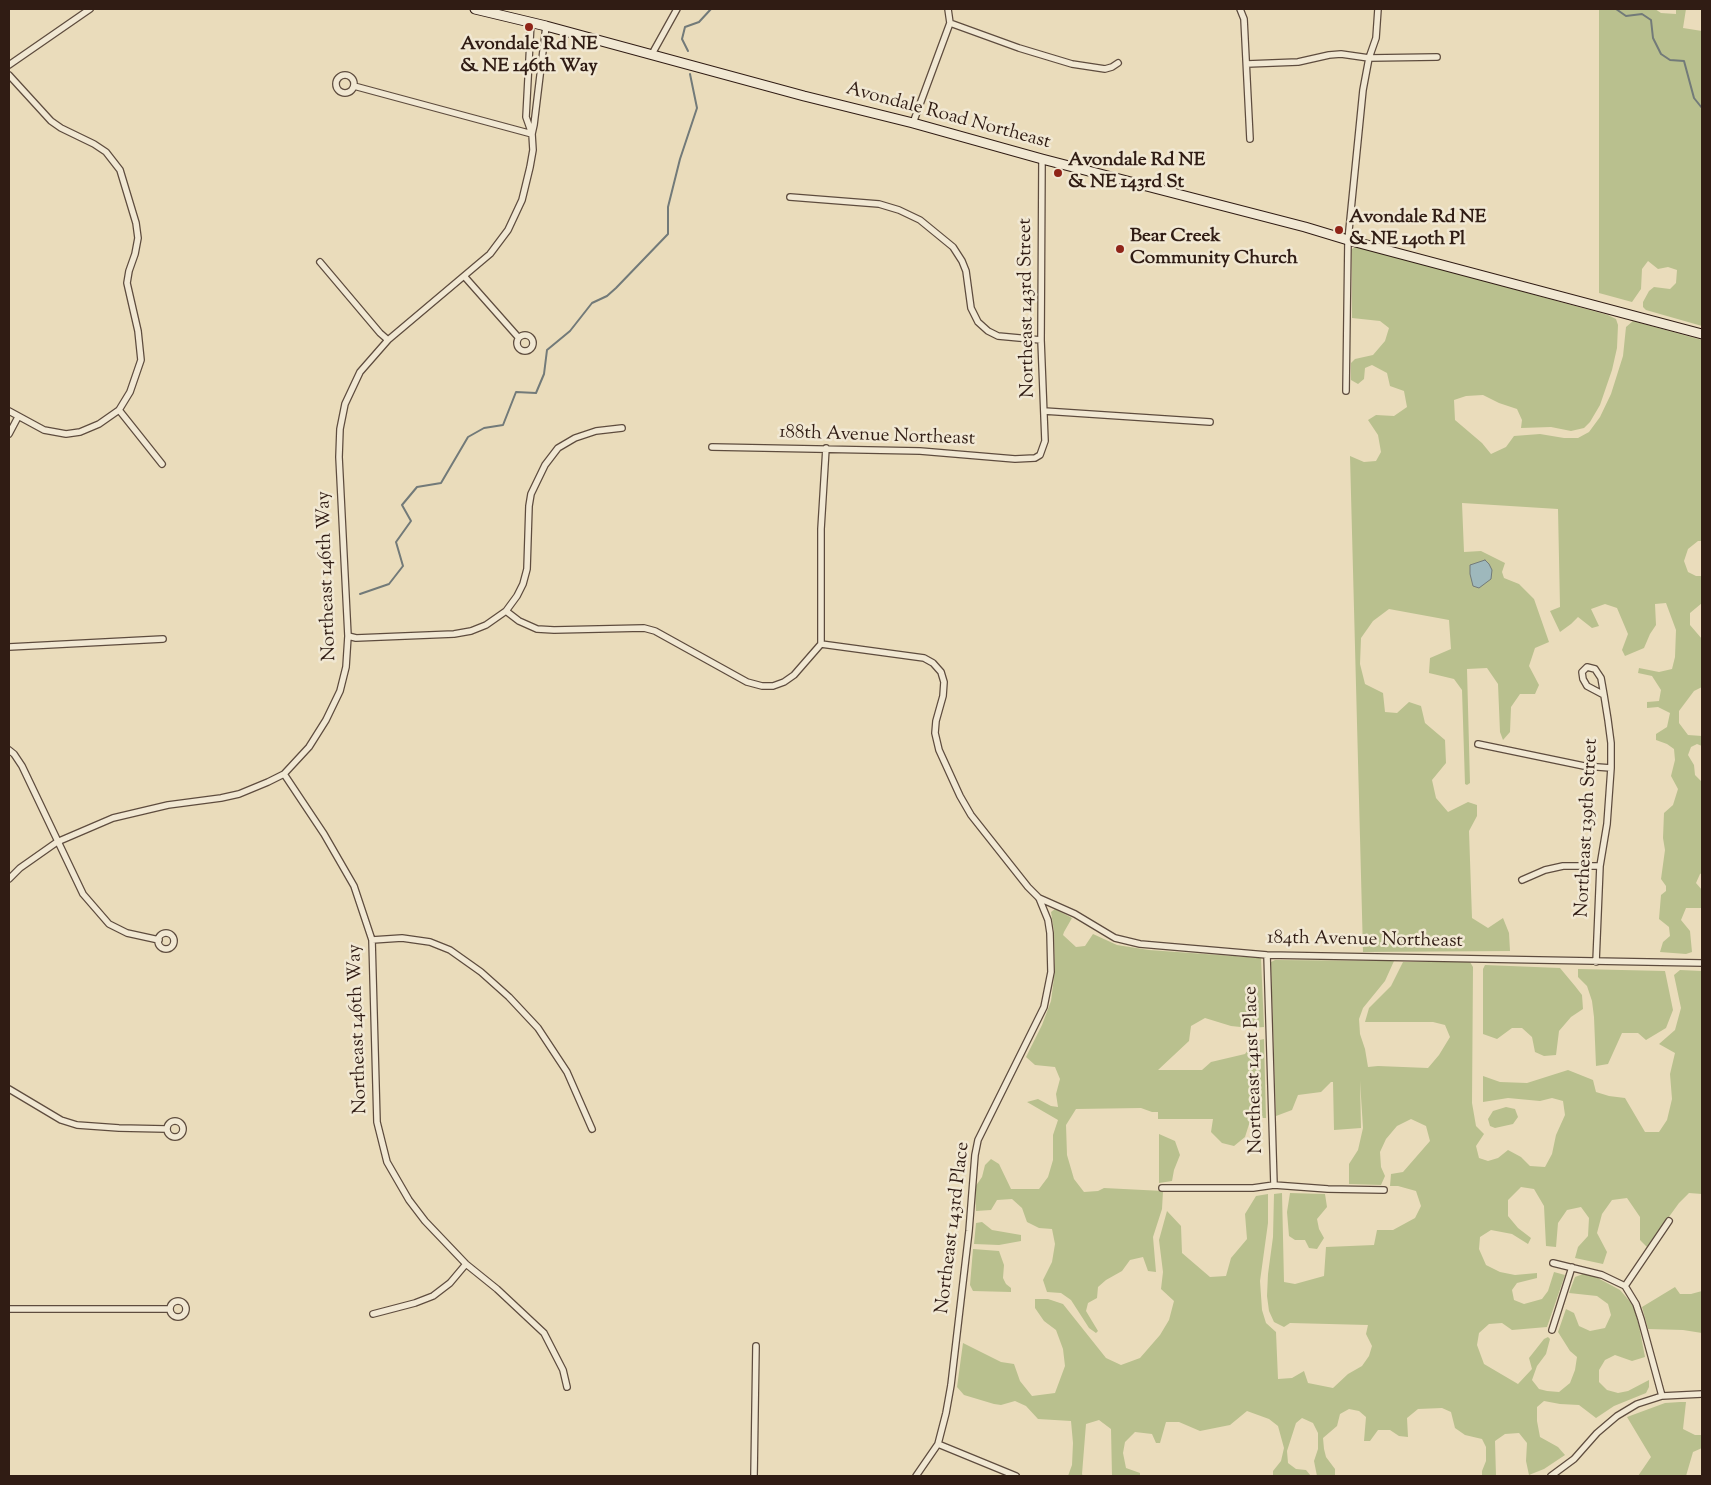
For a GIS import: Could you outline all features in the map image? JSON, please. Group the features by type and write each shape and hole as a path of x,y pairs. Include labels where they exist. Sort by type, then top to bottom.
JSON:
{"main road":[{"name":"Avondale Road Northeast","path":"475,9 532,22 1702,334"}],"street":[{"path":"9,66 90,9"},
{"path":"652,54 677,9"},
{"path":"913,123 950,23 948,9"},
{"path":"1240,9 1244,19 1250,139"},
{"path":"1346,391 1348,240 1363,90 1376,38 1378,9"},
{"path":"532,22 526,117 532,134"},
{"path":"950,23 1072,64 1105,69 1118,63"},
{"name":"Northeast 146th Way","path":"546,26 532,134 533,150 522,200 516,215 508,230 490,254 388,340 360,372 346,404 340,429 339,457 348,636 346,667 340,691 326,720 309,747 284,774 324,834 354,886 372,940 377,1122 387,1162 409,1200 426,1221 466,1264 497,1289 544,1333 563,1370 567,1387"},
{"path":"1247,64 1298,62 1341,54 1370,58 1437,57"},
{"path":"9,75 51,121 106,152 120,170 138,238 129,271 127,289 138,331 141,360 130,392 119,410 99,424 80,432 66,434 44,430 9,411"},
{"path":"354,86 532,134"},
{"name":"Northeast 143rd Street","path":"1040,455 1045,441 1041,340 1042,159"},
{"path":"790,197 878,204 899,210 920,220 953,247 962,261 966,272 971,308 978,322 988,331 998,336 1041,340"},
{"path":"320,262 388,340"},
{"path":"464,276 518,337"},
{"path":"119,410 162,464"},
{"path":"1044,411 1210,422"},
{"path":"9,434 18,417"},
{"path":"348,636 384,637 454,634 471,631 506,611 517,596 527,569 531,494 545,465 558,448 575,438 596,431 622,428"},
{"name":"188th Avenue Northeast","path":"712,447 920,451 1015,459 1035,458 1040,455"},
{"path":"506,611 519,621 537,628 554,630 644,628 655,631 747,682 762,686 773,686 784,682 794,675 821,644 821,530 826,448"},
{"path":"9,647 163,639"},
{"name":"Northeast 143rd Place","path":"821,644 924,658 934,663 941,672 944,682 935,733 939,750 960,796 982,829 1039,898 1048,920 1050,933 1051,972 1044,1006 978,1140 951,1385 938,1444 916,1476"},
{"name":"Northeast 139th Street","path":"1596,962 1600,866 1607,824 1611,768 1608,720 1604,695 1601,678 1595,669 1587,667 1582,672 1582,679 1587,686 1604,695"},
{"path":"1478,744 1584,766 1611,768"},
{"path":"9,750 22,766 83,894 109,924 127,933 158,940"},
{"path":"9,879 20,868 57,842 113,818 168,805 239,794 284,774"},
{"path":"1522,880 1545,870 1563,866 1600,866"},
{"name":"184th Avenue Northeast","path":"1039,898 1074,914 1115,938 1140,944 1267,955 1702,963"},
{"path":"372,940 402,938 430,942 450,950 482,972 538,1028 567,1072 592,1129"},
{"name":"Northeast 141st Place","path":"1267,955 1274,1185"},
{"path":"9,1089 61,1120 77,1125 166,1129"},
{"path":"1162,1188 1253,1188 1274,1185 1328,1189 1384,1190"},
{"path":"1625,1286 1670,1221"},
{"path":"1553,1263 1602,1275 1625,1286 1636,1304 1642,1319 1662,1396"},
{"path":"373,1314 416,1304 432,1296 450,1283 466,1264"},
{"path":"1552,1330 1572,1267"},
{"path":"9,1309 170,1309"},
{"path":"754,1476 756,1346"},
{"path":"1551,1476 1574,1459 1597,1433 1617,1416 1637,1404 1662,1396 1702,1394"},
{"path":"938,1444 1016,1476"}],"green space":[{"path":"1599,9 1655,9 1661,13 1676,14 1676,9 1686,9 1683,28 1702,31 1702,326 1646,310 1643,307 1643,302 1649,291 1654,287 1670,289 1676,283 1677,270 1668,267 1658,269 1648,261 1642,269 1641,289 1632,302 1599,293"},
{"path":"1356,246 1608,315 1616,319 1618,325 1617,348 1612,370 1600,405 1584,428 1571,431 1551,427 1521,428 1522,420 1517,409 1483,395 1466,396 1454,400 1455,420 1482,443 1491,454 1506,447 1514,436 1540,434 1578,438 1589,432 1600,417 1611,394 1623,356 1626,327 1633,321 1702,340 1702,541 1698,541 1688,549 1684,561 1688,572 1696,576 1702,576 1702,603 1690,613 1690,625 1702,639 1702,687 1694,691 1679,711 1679,723 1688,735 1702,736 1702,746 1697,744 1691,747 1688,755 1694,765 1695,775 1702,782 1702,873 1696,883 1702,890 1702,908 1686,908 1681,920 1690,931 1692,952 1686,954 1660,952 1663,942 1670,936 1669,927 1659,919 1661,895 1666,891 1666,886 1661,879 1665,850 1663,838 1664,813 1673,805 1678,789 1671,776 1675,760 1674,749 1656,740 1656,734 1667,727 1670,713 1658,707 1647,708 1647,702 1659,701 1661,690 1652,676 1638,673 1639,668 1659,672 1672,669 1675,657 1676,630 1666,603 1655,604 1656,625 1644,648 1625,656 1622,650 1628,634 1617,608 1605,604 1591,609 1599,626 1592,628 1578,617 1560,632 1550,611 1560,607 1558,509 1462,503 1464,552 1481,551 1505,563 1502,572 1504,578 1519,584 1534,599 1549,642 1535,648 1529,666 1539,685 1535,694 1520,694 1511,707 1510,732 1503,740 1500,732 1498,684 1487,668 1467,669 1470,783 1467,785 1465,784 1462,690 1454,679 1429,673 1430,658 1451,649 1449,620 1389,609 1373,621 1361,638 1360,664 1365,684 1383,693 1385,712 1397,713 1409,702 1421,706 1425,723 1445,740 1446,763 1432,780 1436,798 1448,812 1468,802 1477,805 1477,816 1469,831 1472,918 1488,928 1503,918 1509,933 1510,951 1363,952 1350,456 1364,462 1376,461 1381,452 1378,435 1368,420 1376,415 1394,416 1407,407 1404,391 1390,386 1387,373 1372,365 1365,368 1364,379 1358,384 1351,380 1351,363 1355,359 1373,355 1385,341 1389,328 1380,321 1352,318 1352,249"},
{"path":"1055,909 1072,918 1063,935 1076,947 1085,946 1093,934 1117,945 1149,950 1261,958 1264,1027 1231,1026 1205,1018 1191,1026 1189,1041 1158,1070 1202,1070 1211,1062 1245,1054 1255,1041 1264,1039 1266,1118 1251,1118 1245,1137 1234,1146 1222,1143 1211,1132 1213,1119 1158,1119 1158,1112 1141,1108 1076,1109 1066,1125 1067,1155 1074,1179 1084,1192 1098,1191 1104,1188 1163,1191 1162,1209 1153,1237 1156,1272 1148,1271 1143,1257 1130,1260 1122,1271 1098,1287 1097,1298 1088,1303 1086,1311 1098,1331 1096,1333 1089,1328 1071,1300 1061,1293 1047,1292 1043,1280 1052,1262 1055,1244 1052,1229 1039,1228 1027,1222 1022,1208 1012,1199 997,1200 991,1210 976,1211 975,1187 982,1177 985,1165 991,1159 999,1164 1011,1189 1039,1189 1048,1177 1053,1160 1053,1135 1058,1120 1027,1102 1038,1099 1051,1106 1058,1107 1056,1094 1060,1079 1055,1067 1035,1065 1026,1057 1042,1025 1051,1001 1055,970 1054,931 1051,912"},
{"path":"1275,960 1394,961 1385,981 1363,1008 1359,1019 1360,1034 1368,1067 1428,1068 1450,1037 1445,1025 1433,1022 1365,1022 1369,1008 1391,986 1403,962 1470,962 1473,967 1472,1103 1476,1126 1484,1134 1476,1146 1479,1158 1488,1161 1498,1158 1508,1150 1521,1157 1530,1166 1545,1167 1552,1154 1556,1135 1565,1115 1563,1101 1552,1098 1540,1101 1508,1098 1483,1102 1483,1076 1500,1082 1527,1083 1568,1070 1593,1080 1596,1092 1625,1098 1645,1132 1659,1132 1667,1120 1672,1099 1670,1074 1675,1053 1659,1044 1675,1030 1681,1008 1674,975 1680,970 1702,971 1702,1194 1689,1193 1679,1203 1647,1247 1640,1240 1640,1217 1627,1198 1612,1200 1602,1214 1597,1233 1607,1252 1603,1264 1575,1258 1578,1247 1588,1236 1589,1218 1581,1207 1567,1210 1558,1223 1556,1247 1546,1246 1544,1206 1534,1189 1521,1187 1508,1200 1508,1216 1518,1228 1531,1238 1528,1244 1512,1234 1491,1230 1480,1237 1479,1249 1486,1265 1500,1272 1515,1275 1537,1273 1537,1278 1517,1283 1512,1290 1514,1300 1524,1304 1542,1299 1548,1291 1554,1272 1565,1275 1547,1327 1512,1330 1502,1323 1489,1324 1479,1333 1477,1345 1484,1364 1518,1384 1532,1369 1529,1358 1544,1339 1548,1337 1550,1339 1546,1354 1537,1366 1532,1380 1539,1389 1559,1392 1570,1383 1577,1357 1570,1351 1558,1332 1566,1309 1574,1313 1579,1326 1590,1331 1605,1328 1611,1315 1608,1304 1597,1296 1569,1293 1575,1277 1583,1274 1594,1276 1620,1290 1633,1305 1639,1326 1645,1357 1632,1361 1615,1355 1605,1360 1599,1370 1599,1382 1607,1390 1618,1393 1628,1391 1649,1380 1649,1387 1646,1393 1614,1406 1596,1418 1579,1405 1544,1401 1537,1407 1540,1437 1558,1447 1565,1455 1544,1469 1529,1475 1526,1461 1527,1443 1519,1433 1505,1434 1495,1441 1496,1476 1482,1476 1486,1461 1486,1447 1482,1439 1465,1435 1455,1428 1451,1412 1442,1408 1418,1409 1407,1418 1408,1437 1399,1436 1390,1430 1378,1430 1370,1441 1364,1441 1366,1417 1359,1411 1349,1409 1340,1414 1337,1426 1323,1438 1326,1457 1335,1469 1335,1476 1317,1476 1314,1461 1318,1449 1318,1433 1313,1423 1302,1418 1296,1423 1287,1451 1288,1463 1296,1469 1306,1470 1311,1476 1273,1476 1273,1471 1281,1461 1284,1448 1278,1426 1269,1419 1247,1411 1230,1425 1200,1431 1179,1422 1166,1422 1160,1443 1156,1443 1152,1434 1135,1432 1125,1442 1123,1453 1126,1468 1140,1473 1140,1476 1112,1476 1111,1429 1099,1420 1086,1424 1083,1476 1068,1476 1072,1465 1071,1421 1038,1419 1026,1406 1015,1401 1001,1405 994,1404 964,1395 957,1387 963,1343 1001,1362 1014,1364 1020,1381 1032,1396 1055,1393 1065,1366 1063,1349 1056,1330 1044,1321 1035,1308 1035,1299 1048,1299 1063,1304 1106,1358 1121,1365 1140,1358 1160,1335 1169,1320 1174,1301 1161,1289 1163,1272 1159,1240 1167,1211 1181,1226 1182,1253 1210,1277 1226,1276 1231,1258 1247,1239 1245,1214 1256,1196 1268,1194 1268,1223 1260,1281 1262,1310 1266,1323 1276,1332 1278,1379 1292,1378 1304,1371 1308,1383 1333,1388 1348,1374 1362,1366 1369,1356 1372,1346 1366,1334 1368,1325 1290,1323 1284,1327 1274,1322 1269,1311 1267,1296 1273,1237 1274,1194 1282,1193 1284,1282 1295,1284 1324,1276 1326,1247 1374,1245 1377,1230 1393,1230 1415,1218 1421,1206 1416,1191 1398,1186 1390,1186 1391,1174 1403,1172 1430,1141 1426,1126 1411,1119 1397,1126 1386,1139 1380,1152 1381,1167 1385,1176 1381,1185 1349,1184 1349,1164 1358,1150 1363,1128 1360,1081 1361,1128 1334,1130 1333,1082 1321,1092 1298,1095 1292,1110 1276,1116 1271,962"},
{"path":"1485,965 1560,968 1575,986 1582,995 1583,1009 1571,1017 1559,1031 1556,1055 1544,1056 1535,1052 1532,1037 1522,1028 1512,1028 1497,1039 1483,1034 1483,969"},
{"path":"1578,969 1665,971 1673,1010 1666,1028 1646,1040 1638,1033 1622,1033 1608,1064 1596,1066 1592,1001 1587,986 1578,977"},
{"path":"1506,1107 1515,1109 1518,1117 1513,1124 1495,1128 1490,1126 1488,1119 1493,1111"},
{"path":"1159,1134 1175,1141 1180,1155 1172,1181 1159,1183"},
{"path":"1290,1193 1325,1194 1327,1207 1317,1219 1319,1229 1324,1238 1317,1249 1309,1248 1305,1240 1295,1240 1289,1236 1287,1212"},
{"path":"982,1222 992,1230 1021,1235 1021,1241 999,1245 974,1244 976,1223"},
{"path":"973,1249 999,1251 1004,1265 1003,1278 1011,1288 1011,1292 973,1291 970,1285"},
{"path":"1675,1287 1680,1294 1702,1291 1702,1333 1683,1330 1648,1329 1642,1307"},
{"path":"1686,1402 1683,1429 1695,1435 1702,1435 1702,1448 1693,1452 1686,1476 1638,1476 1651,1457 1627,1417 1665,1403"}],"water":[{"path":"1485,560 1492,570 1491,579 1479,588 1473,586 1470,565"}],"waterway":[{"path":"688,51 682,39 685,27 699,22 711,9"},
{"path":"1616,9 1626,16 1642,14 1651,20 1653,38 1661,54 1670,60 1684,61 1694,98 1702,108"},
{"path":"360,594 389,584 403,566 396,542 411,521 402,505 417,487 441,483 468,437 484,428 503,425 516,392 536,393 544,374 547,350 570,331 592,303 607,296 616,288 668,234 668,207 680,159 697,108 690,74"}],"place":[{"name":"Avondale Rd NE & NE 146th Way","path":"529,27"},
{"name":"Avondale Rd NE & NE 143rd St","path":"1058,173"},
{"name":"Avondale Rd NE & NE 140th Pl","path":"1339,230"},
{"name":"Bear Creek Community Church","path":"1120,249"}]}
